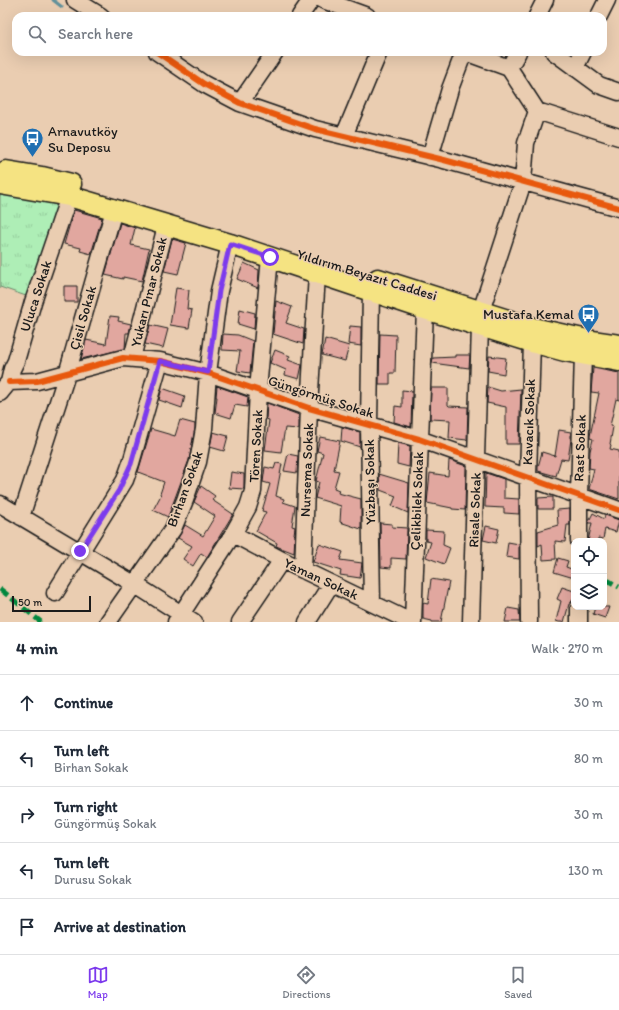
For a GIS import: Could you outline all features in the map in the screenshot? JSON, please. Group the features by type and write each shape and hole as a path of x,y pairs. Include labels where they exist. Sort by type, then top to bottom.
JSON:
{"main road":[{"name":"Yıldırım Beyazıt Caddesi","path":"0,170 42,177 80,186 480,318 592,341 619,345"},
{"path":"0,184 69,196 230,244 425,309 480,318 532,342 564,351 619,361"}],"street":[{"path":"75,0 94,12"},
{"path":"303,12 311,0"},
{"path":"323,0 356,12"},
{"path":"539,12 545,0"},
{"path":"601,12 607,0"},
{"path":"163,56 204,84 240,103 315,129 430,157 619,208"},
{"path":"240,103 272,56"},
{"path":"344,136 377,56"},
{"path":"430,157 450,89 462,56"},
{"path":"475,56 509,68 537,111 619,137"},
{"path":"509,68 516,56"},
{"path":"559,56 599,85 619,92"},
{"path":"575,68 581,56"},
{"name":"Risale Sokak","path":"471,622 480,318 523,182 526,143 537,111"},
{"name":"Uluca Sokak","path":"5,387 16,361 33,302 69,196"},
{"name":"Çisil Sokak","path":"21,517 67,374 114,210"},
{"name":"Yukarı Pınar Sokak","path":"132,358 166,226"},
{"name":"Birhan Sokak","path":"108,622 173,529 198,462 204,429 208,372 219,291 230,244"},
{"name":"Tören Sokak","path":"184,619 248,507 253,492 258,390 270,257"},
{"name":"Nursema Sokak","path":"303,570 309,408 317,274"},
{"name":"Yüzbaşı Sokak","path":"371,290 369,425 372,603"},
{"name":"Çelikbilek Sokak","path":"412,622 425,309"},
{"name":"Kavacık Sokak","path":"529,622 528,476 532,342"},
{"name":"Rast Sokak","path":"579,538 583,354"},
{"name":"Güngörmüş Sokak","path":"5,387 67,374 116,360 132,358 160,361 208,372 309,408 419,439 528,476 619,510"},
{"path":"55,593 125,480 131,464 160,361"},
{"path":"0,504 134,584 184,619"},
{"name":"Yaman Sokak","path":"233,534 282,560 412,622"},
{"path":"240,622 282,560"},
{"path":"307,622 331,584"},
{"path":"579,610 579,622"}],"green space":[{"path":"0,189 62,200 31,294 26,296 0,287"}],"building":[{"path":"74,210 102,218 91,254 80,251 81,248 64,244"},
{"path":"120,223 135,228 131,245 149,249 142,281 105,275"},
{"path":"172,239 186,243 178,274 164,271"},
{"path":"244,263 259,270 258,288 237,279"},
{"path":"64,286 77,286 77,302 64,302"},
{"path":"176,288 189,290 187,309 192,310 189,328 170,325"},
{"path":"276,301 292,307 286,323 304,329 303,344 273,334"},
{"path":"240,309 255,313 254,329 238,324"},
{"path":"110,316 119,317 118,321 131,324 129,333 126,333 125,349 81,359 86,340 106,344"},
{"path":"150,325 168,329 163,348 145,344"},
{"path":"350,326 361,327 361,346 348,344"},
{"path":"223,334 238,335 253,341 250,373 237,371 240,351 222,350"},
{"path":"380,334 396,335 395,373 390,373 390,384 379,384"},
{"path":"325,339 349,346 345,361 322,355"},
{"path":"275,350 290,356 288,360 302,365 299,379 285,375 286,370 270,363"},
{"path":"455,355 470,355 469,368 432,363 433,358 455,357"},
{"path":"489,356 506,358 504,374 488,371"},
{"path":"593,368 619,373 619,400 616,399 610,426 613,427 610,449 619,451 619,499 589,489 594,469 589,468 590,451 593,439 590,438 590,436 599,393 591,392"},
{"path":"217,386 248,397 247,407 235,405 231,418 215,413"},
{"path":"488,387 501,391 521,389 519,444 506,444 506,407 487,403"},
{"path":"162,388 185,396 182,408 159,400"},
{"path":"431,388 448,388 449,406 468,407 467,440 449,438 450,420 430,419"},
{"path":"402,390 412,391 411,427 394,422 395,406 402,407"},
{"path":"267,403 299,415 299,429 285,428 281,452 265,450 269,420 266,419"},
{"path":"180,420 195,424 195,428 189,460 168,517 153,510 161,495 164,482 138,472 151,429 175,436"},
{"path":"342,427 360,432 360,447 341,441"},
{"path":"559,430 571,432 571,439 568,460 561,459 556,476 538,471 538,467 542,452 555,456"},
{"path":"213,432 228,436 224,451 210,447"},
{"path":"320,437 340,441 334,470 339,471 334,488 339,490 338,493 361,499 361,529 340,522 341,506 315,498 319,482 316,481 323,453 317,451"},
{"path":"398,443 410,446 409,467 397,464"},
{"path":"288,454 298,456 297,473 284,471"},
{"path":"449,460 466,466 465,510 452,509 427,503 430,473 448,476"},
{"path":"276,463 282,464 276,496 284,499 283,502 295,506 292,526 295,527 294,553 276,546 277,543 256,531 266,512 262,511 270,484 263,482 265,467 274,469"},
{"path":"231,472 244,474 244,489 229,488"},
{"path":"486,473 504,479 504,498 519,499 519,514 504,513 504,508 485,507"},
{"path":"379,474 409,483 408,513 392,506 396,496 380,490"},
{"path":"201,486 215,496 212,500 233,514 207,557 201,553 193,566 183,559 192,546 178,538 185,525 203,536 215,516 194,502"},
{"path":"553,497 553,509 538,509 538,498"},
{"path":"570,509 570,525 567,525 565,542 555,541 556,559 543,560 542,544 538,546 538,531 558,525 557,510"},
{"path":"593,513 604,519 605,515 619,520 616,532 605,529 603,538 589,538 592,523 588,523"},
{"path":"380,523 392,524 392,527 407,528 406,559 391,558 391,568 381,567"},
{"path":"486,526 499,529 496,543 483,540"},
{"path":"426,530 444,531 443,545 450,548 444,564 426,557 431,542 426,541"},
{"path":"508,542 519,544 519,559 506,557"},
{"path":"319,544 343,552 340,560 362,563 360,578 340,575 341,571 313,562"},
{"path":"558,558 568,561 566,567 571,569 571,577 554,572"},
{"path":"431,579 449,582 441,622 432,622 423,619 423,603 428,604"},
{"path":"562,587 571,590 571,602 569,604 564,622 556,621 561,601 557,599"},
{"path":"607,607 609,607 605,618 593,614 594,610 607,610"},
{"path":"508,608 519,610 520,622 505,622"}],"waterway":[{"path":"53,0 62,7"}],"marked path":[{"path":"607,581 619,587"},
{"path":"0,589 41,622"}],"cycle path":[{"path":"163,56 204,84 240,103 315,129 444,160 619,208"},
{"path":"9,382 37,381 123,358 160,361 208,373 309,408 419,439 619,510"}],"place":[{"name":"Arnavutköy Su Deposu","path":"32,158"},
{"name":"Mustafa Kemal","path":"589,334"}],"route":[{"path":"80,551 125,480 131,464 160,361 208,372 219,291 230,244 270,257"}]}
